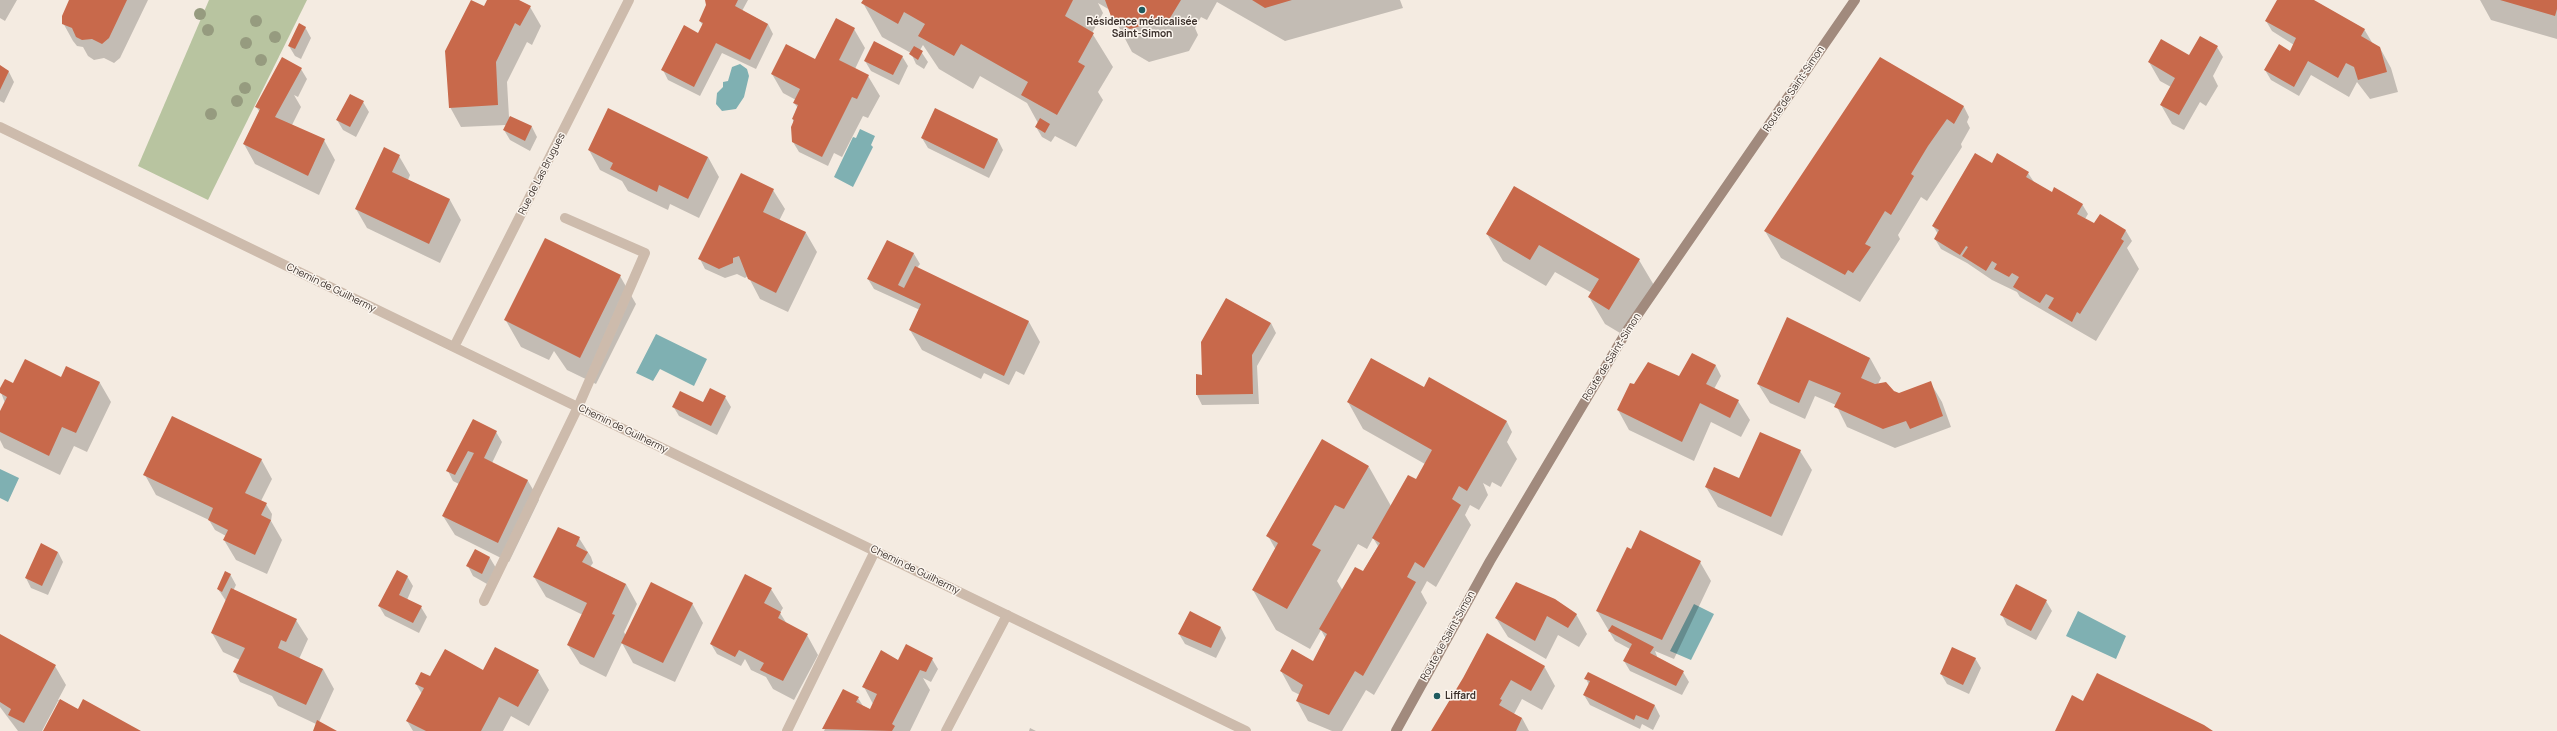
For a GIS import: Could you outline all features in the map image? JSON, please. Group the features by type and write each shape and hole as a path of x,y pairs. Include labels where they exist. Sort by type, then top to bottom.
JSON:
{"main road":[{"name":"Route de Saint-Simon","path":"1396,731 1490,561 1628,329 1855,0"}],"street":[{"name":"Rue de Las Brugues","path":"454,347 629,0"},
{"name":"Chemin de Guilhermy","path":"0,127 1246,731"},
{"path":"484,601 578,407 646,253 565,218"},
{"path":"787,731 875,551"},
{"path":"946,731 1007,615"}],"green space":[{"path":"209,0 307,0 208,200 138,166"}],"water":[{"path":"740,64 747,69 749,76 744,97 736,109 722,111 716,104 717,93 723,87 723,82 728,81 732,67"},
{"path":"860,129 875,136 871,145 873,147 853,187 834,177 853,137 856,138"},
{"path":"656,334 707,359 694,386 660,369 653,381 636,373"},
{"path":"0,469 19,478 8,502 0,498"},
{"path":"1694,604 1714,614 1691,660 1670,651"},
{"path":"2078,611 2126,636 2116,659 2066,636"}],"building":[{"path":"69,0 127,0 109,38 102,44 92,39 82,40 76,37 72,28 62,24 62,16"},
{"path":"471,0 484,6 487,0 519,0 531,6 520,26 515,23 496,62 498,105 449,108 445,51"},
{"path":"705,0 738,0 735,6 768,24 750,60 716,43 694,87 661,70 684,25 698,33 703,23 699,21 706,5"},
{"path":"863,0 1073,0 1065,16 1094,33 1078,62 1085,66 1057,115 1021,95 1028,82 961,44 954,56 918,36 925,24 904,12 898,24 861,3"},
{"name":"Résidence médicalisée Saint-Simon","path":"1105,0 1181,0 1170,18 1130,29 1112,19"},
{"path":"1252,0 1292,0 1265,8"},
{"path":"2277,0 2314,0 2365,29 2361,36 2380,47 2387,72 2358,80 2354,67 2346,63 2338,78 2308,61 2294,87 2264,70 2279,44 2290,51 2296,38 2265,21"},
{"path":"2500,0 2557,0 2557,9 2555,16"},
{"path":"836,18 855,28 839,60 869,75 857,99 852,97 822,157 792,142 791,127 794,120 792,119 798,105 793,103 800,89 771,74 786,44 815,59"},
{"path":"299,23 306,27 295,49 288,46"},
{"path":"2200,36 2218,46 2179,115 2160,105 2175,78 2148,62 2161,39 2189,55"},
{"path":"874,41 903,56 893,75 864,61"},
{"path":"914,46 923,51 918,60 909,54"},
{"path":"282,57 302,68 275,117 325,139 308,176 243,144 260,109 255,107"},
{"path":"1880,57 1964,106 1954,124 1947,119 1911,174 1914,176 1891,215 1885,211 1865,244 1871,247 1853,273 1848,270 1845,275 1764,231"},
{"path":"0,65 9,71 0,90"},
{"path":"350,94 364,101 350,127 336,120"},
{"path":"608,108 708,157 688,199 659,185 657,192 610,169 613,163 588,150"},
{"path":"935,108 998,139 984,169 921,138"},
{"path":"510,116 532,126 525,141 503,130"},
{"path":"1040,118 1050,124 1045,133 1035,127"},
{"path":"384,147 400,155 392,172 450,199 429,244 355,209"},
{"path":"1975,153 1992,163 1997,153 2029,172 2026,177 2052,192 2054,187 2083,204 2077,214 2094,223 2100,214 2126,230 2121,239 2124,241 2080,314 2077,312 2072,322 2048,308 2054,298 2046,294 2040,303 2013,287 2019,277 2012,273 2009,277 1994,269 1997,264 1992,261 1986,271 1962,256 1968,247 1966,246 1960,255 1934,239 1939,230 1932,226"},
{"path":"741,173 774,189 763,212 806,232 776,293 748,279 739,256 733,258 733,263 719,269 698,259"},
{"path":"1514,186 1640,259 1609,310 1588,297 1599,279 1539,245 1530,260 1486,234"},
{"path":"545,238 621,275 580,358 504,320"},
{"path":"887,240 914,253 898,285 904,288 915,266 1029,321 1004,376 909,330 921,304 867,279"},
{"path":"1226,298 1271,323 1252,355 1253,394 1196,395 1196,374 1202,375 1201,342"},
{"path":"1787,317 1870,358 1861,378 1875,384 1886,382 1894,391 1899,393 1931,381 1943,416 1910,429 1906,421 1883,429 1834,407 1841,393 1809,380 1799,403 1757,384"},
{"path":"1692,353 1716,365 1706,384 1739,400 1730,418 1700,403 1682,442 1617,410 1630,383 1634,384 1648,362 1679,376"},
{"path":"1371,358 1424,387 1429,377 1507,421 1467,491 1459,486 1452,499 1461,505 1424,568 1415,562 1407,577 1416,582 1363,676 1355,671 1329,715 1296,701 1303,685 1280,671 1292,649 1313,661 1327,634 1319,629 1355,567 1363,571 1380,543 1372,538 1408,475 1416,479 1432,450 1347,402"},
{"path":"25,359 61,377 66,366 100,382 76,433 62,427 49,456 0,432 0,411 7,397 0,393 0,388 5,379 13,383"},
{"path":"710,388 726,396 711,426 672,407 680,391 703,402"},
{"path":"172,416 262,459 245,493 267,503 261,515 271,520 255,555 223,540 228,530 208,520 213,508 143,475"},
{"path":"473,419 497,431 484,458 528,480 498,543 442,516 474,453 468,451 455,475 446,471"},
{"path":"1760,432 1801,450 1771,517 1705,487 1714,467 1739,478"},
{"path":"1322,439 1369,466 1344,509 1335,505 1312,545 1321,550 1287,609 1252,590 1278,543 1266,536"},
{"path":"558,527 580,537 576,546 588,552 582,562 626,584 612,614 615,615 594,658 567,645 587,603 533,577"},
{"path":"1640,530 1701,561 1662,640 1596,611 1627,547 1631,549"},
{"path":"41,543 58,552 42,586 25,578"},
{"path":"475,549 490,557 482,574 466,566"},
{"path":"397,570 408,576 399,595 422,606 413,623 378,606"},
{"path":"225,571 231,574 222,592 217,589"},
{"path":"745,574 772,588 764,603 781,612 778,618 808,634 783,681 760,670 764,663 739,650 735,657 710,644"},
{"path":"651,582 693,603 663,663 621,643"},
{"path":"1516,582 1555,599 1577,614 1568,628 1547,616 1535,641 1495,618"},
{"path":"2016,584 2047,600 2031,631 2000,615"},
{"path":"231,588 297,619 286,642 281,640 278,648 323,669 306,705 233,672 245,648 211,633"},
{"path":"1190,611 1221,627 1211,648 1178,634"},
{"path":"1612,625 1654,647 1650,653 1684,671 1676,686 1623,661 1632,644 1608,631"},
{"path":"1487,633 1545,666 1531,691 1511,680 1500,699 1502,700 1499,705 1522,718 1516,731 1431,731 1463,678"},
{"path":"0,634 56,665 24,723 8,715 11,709 0,702"},
{"path":"906,644 933,658 926,672 920,670 892,724 895,726 892,731 822,729 843,689 859,697 856,702 870,709 877,694 862,687 881,650 898,660"},
{"path":"495,647 539,670 518,707 499,697 481,731 426,731 406,721 424,688 415,684 421,672 430,676 445,649 483,670"},
{"path":"1952,647 1976,658 1963,685 1940,674"},
{"path":"1588,672 1655,705 1648,720 1636,715 1634,720 1583,695 1590,681 1584,679"},
{"path":"2097,673 2204,725 2213,731 2055,731 2072,695 2083,701"},
{"path":"60,699 78,709 83,699 141,731 43,731"},
{"path":"317,720 337,731 313,731"}],"place":[{"name":"Résidence médicalisée Saint-Simon","path":"1142,10"},
{"name":"Liffard","path":"1437,696"}]}
